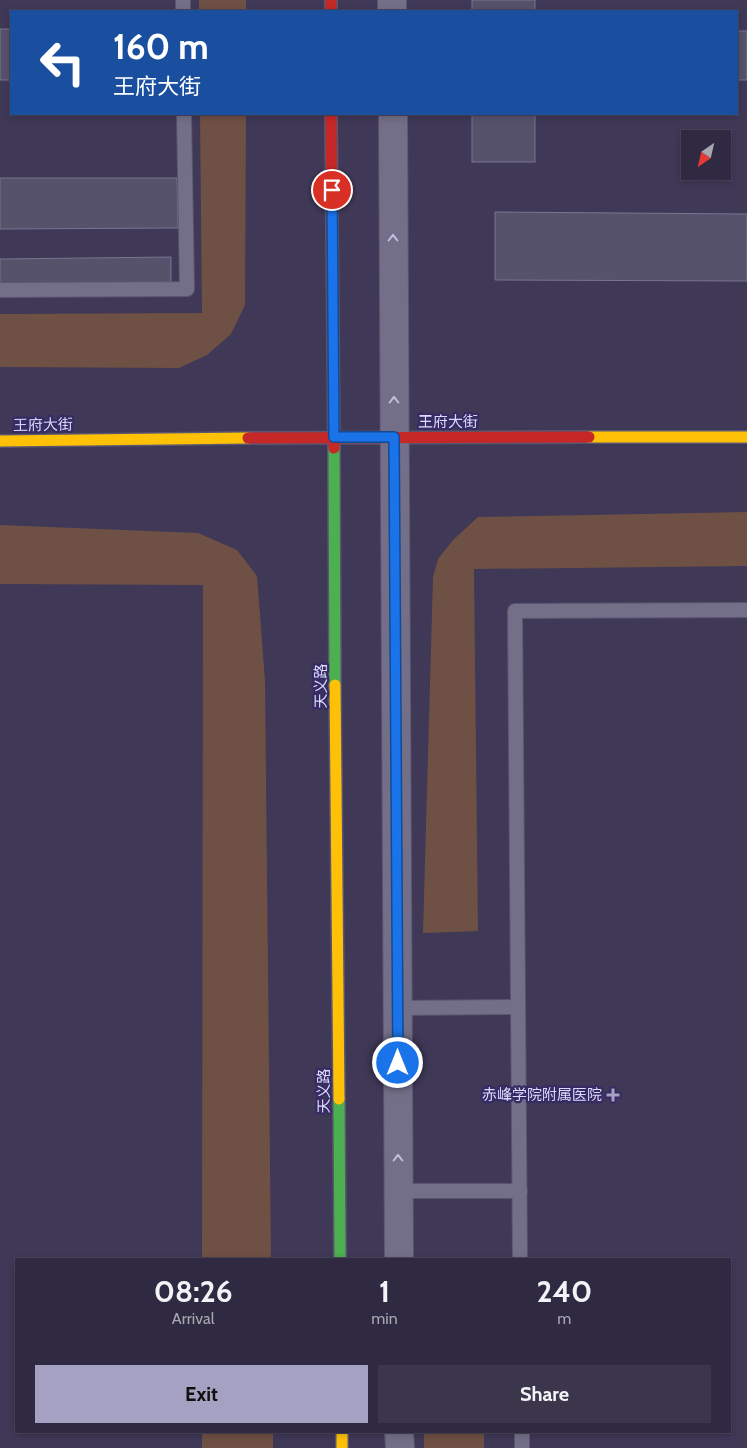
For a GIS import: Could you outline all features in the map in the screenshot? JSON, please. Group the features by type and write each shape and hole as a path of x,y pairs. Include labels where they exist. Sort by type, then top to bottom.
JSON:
{"main road":[{"name":"天义路","path":"331,115 340,1258"},
{"name":"王府大街","path":"0,441 334,437 747,437"},
{"path":"342,1433 342,1448"}],"street":[{"path":"393,115 399,1258"},
{"path":"399,1433 400,1448"}],"lane":[{"path":"0,290 187,289 184,115"},
{"path":"520,1258 516,612 747,610"},
{"path":"397,1008 518,1007"},
{"path":"398,1192 520,1191"},
{"path":"522,1433 522,1448"}],"shaded area":[{"path":"199,0 246,0 246,10 199,10"},
{"path":"200,115 246,115 245,305 231,334 207,355 179,368 0,367 0,314 202,313"},
{"path":"747,512 747,566 474,569 478,931 423,933 433,577 438,559 453,540 478,517"},
{"path":"0,525 198,533 237,550 257,576 265,681 271,1258 202,1258 203,585 0,584"},
{"path":"202,1433 273,1433 273,1448 202,1448"},
{"path":"424,1433 484,1433 484,1448 424,1448"}],"building":[{"path":"472,0 535,0 535,10 472,10"},
{"path":"0,29 10,29 10,80 0,80"},
{"path":"738,31 747,31 747,80 738,80"},
{"path":"472,115 535,115 535,162 472,162"},
{"path":"0,178 177,178 178,228 0,229"},
{"path":"495,212 747,214 747,281 495,280"},
{"path":"171,257 171,282 0,284 0,259"}],"traffic: fast":[{"path":"334,448 335,685"},
{"path":"339,1099 340,1258"}],"traffic: slow":[{"path":"589,437 747,437"},
{"path":"0,441 248,438"},
{"path":"335,685 339,1099"},
{"path":"342,1433 342,1448"}],"traffic: jam":[{"path":"331,0 331,10"},
{"path":"331,115 334,448"},
{"path":"248,438 589,437"}],"place":[{"name":"赤峰学院附属医院","path":"613,1095"}],"route":[{"path":"332,190 334,437 394,437 398,1063"}]}
